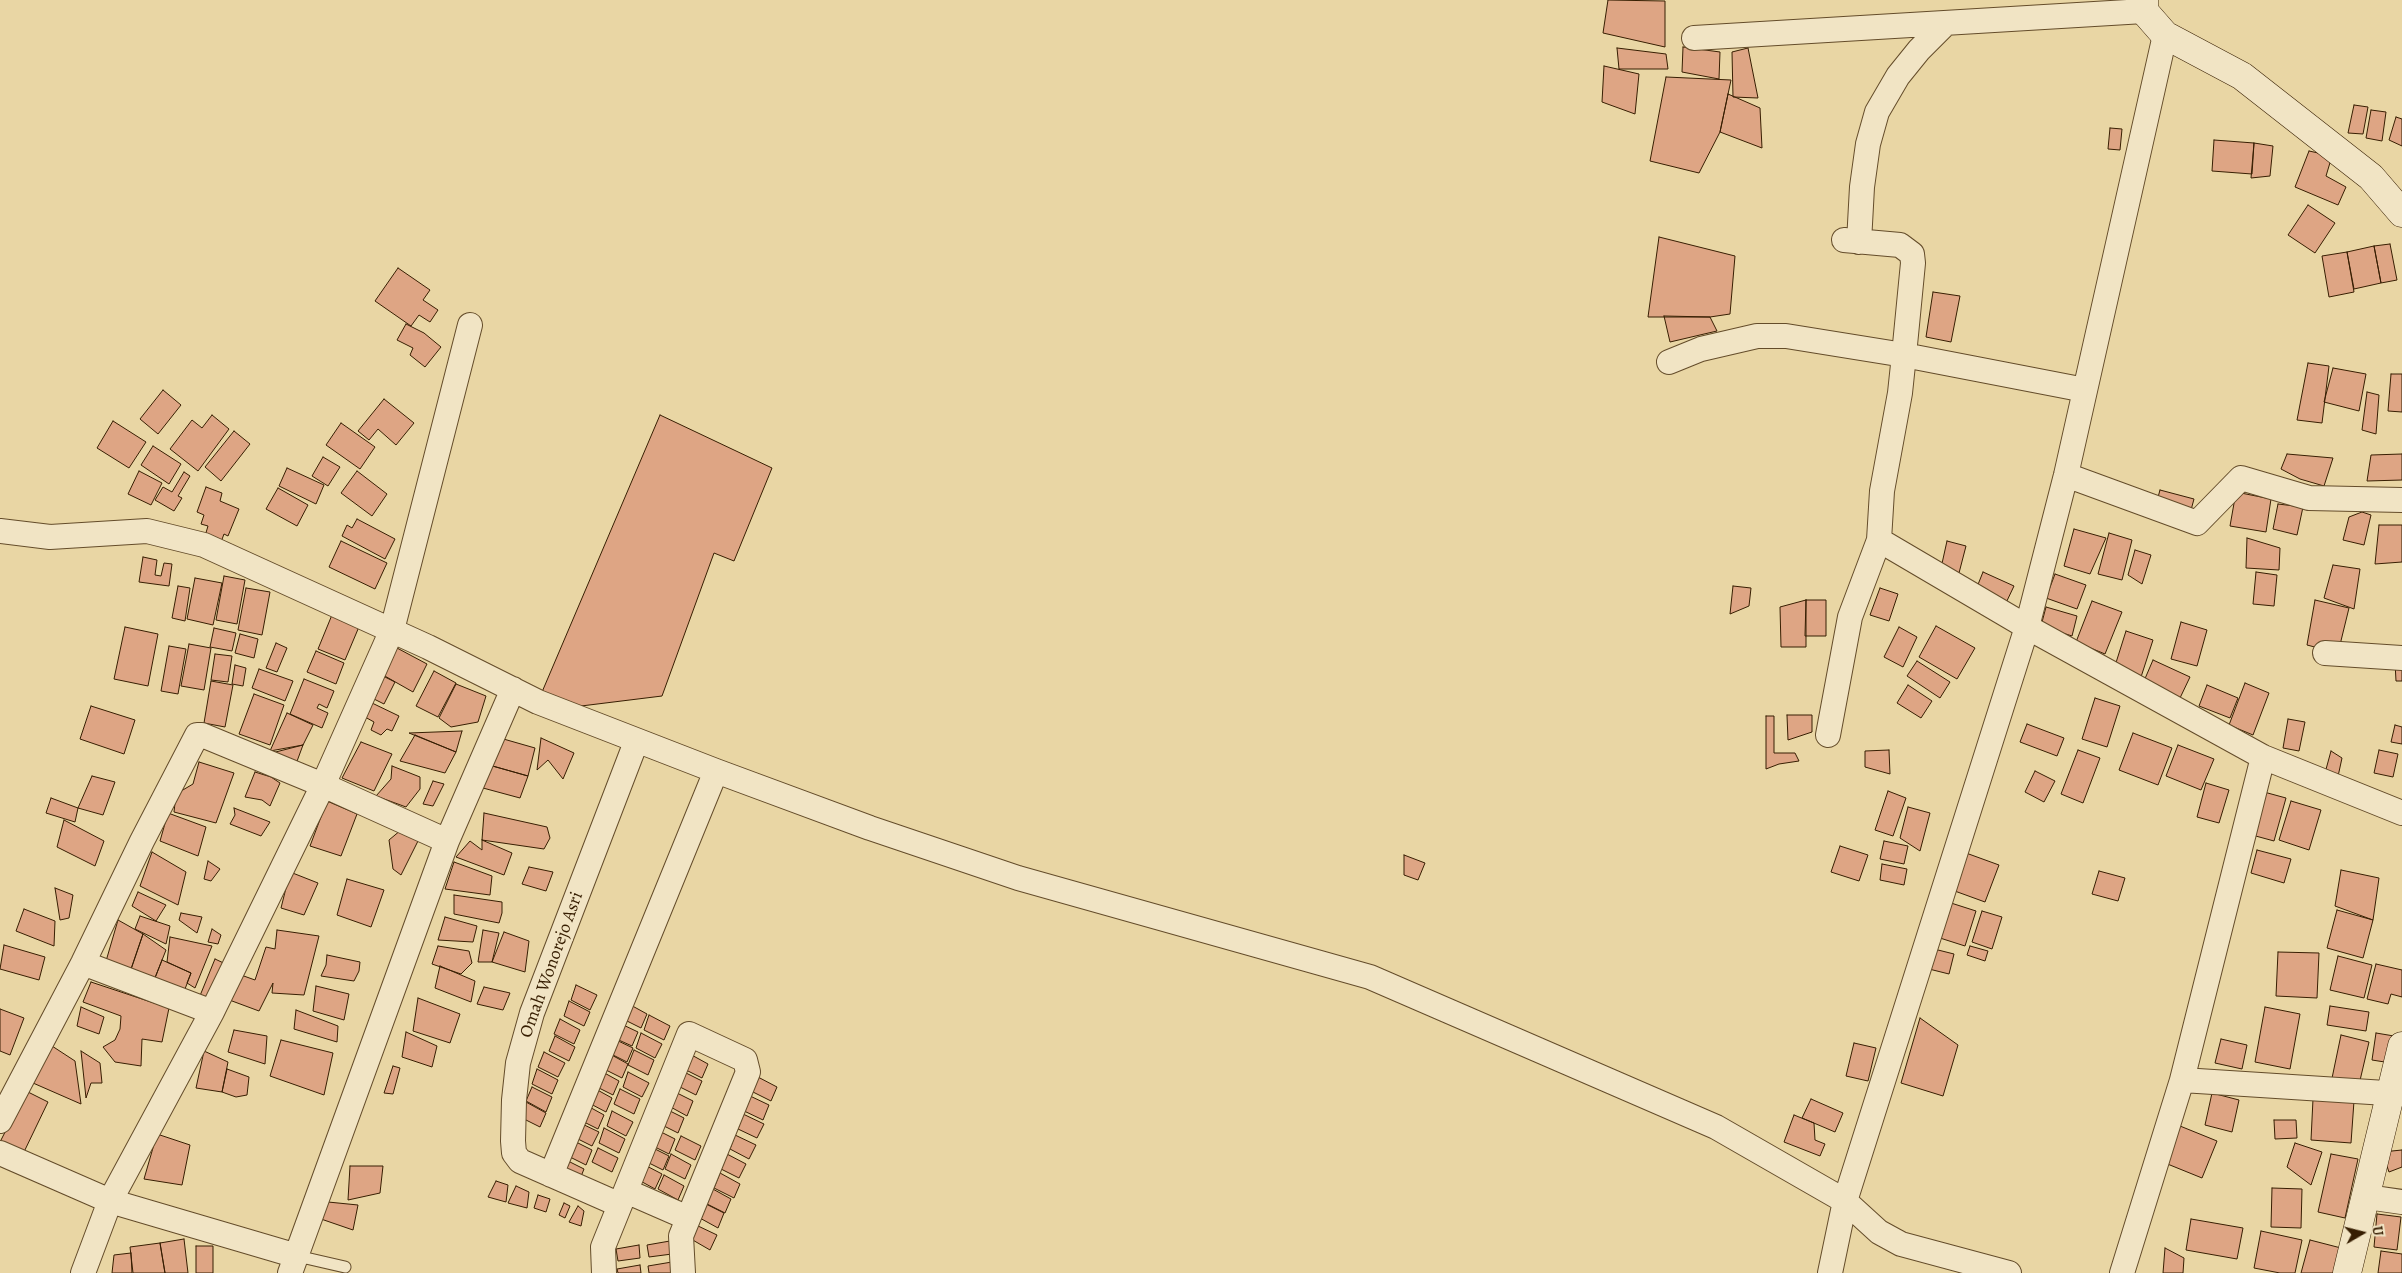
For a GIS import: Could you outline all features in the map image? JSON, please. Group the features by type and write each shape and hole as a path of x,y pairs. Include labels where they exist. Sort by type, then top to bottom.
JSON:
{"street":[{"path":"1694,38 1946,23 2144,5 2165,35 2242,76 2371,177 2402,213"},
{"path":"1828,735 1850,617 1879,540 1882,492 1900,393 1913,263 1912,254 1900,245 1851,241 1862,187 1868,144 1878,112 1898,76 1919,50 1946,23"},
{"path":"1830,1273 1845,1201 2028,627 2066,475 2165,35"},
{"path":"83,1273 110,1201 212,1012 323,785 392,630 470,325"},
{"path":"1669,362 1701,349 1757,336 1786,336 1904,355 2085,390"},
{"path":"2066,475 2197,523 2241,478 2309,498 2402,500"},
{"path":"0,531 50,537 147,531 204,546 392,630 538,702 636,742 870,828 1018,878 1370,977 1716,1127 1845,1201 1879,1232 1901,1244 2009,1273"},
{"path":"1879,540 2028,627 2263,757 2402,813"},
{"path":"2325,653 2402,658"},
{"path":"0,1153 110,1201 294,1264 447,841 513,689"},
{"path":"0,1121 83,963 142,841 198,735 323,785 447,841"},
{"name":"Omah Wonorejo Asri","path":"636,742 532,1013 518,1063 514,1100 514,1153 520,1161 551,1175 688,1218"},
{"path":"2122,1273 2182,1080 2263,757"},
{"path":"551,1175 716,771"},
{"path":"83,963 212,1012"},
{"path":"604,1273 603,1247 689,1034 745,1060 748,1072 681,1236 683,1273"},
{"path":"2347,1273 2397,1093 2402,1046"},
{"path":"2182,1080 2397,1093"},
{"path":"2367,1197 2402,1202"}],"lane":[{"path":"294,1264 345,1267"}],"building":[{"path":"1608,0 1665,1 1665,47 1603,33"},
{"path":"1683,47 1720,52 1719,79 1682,72"},
{"path":"1617,48 1666,54 1668,69 1619,69"},
{"path":"1748,48 1758,98 1733,97 1732,52"},
{"path":"1604,66 1639,74 1635,114 1602,102"},
{"path":"1666,77 1731,80 1720,132 1699,173 1650,161"},
{"path":"1728,94 1760,108 1762,148 1720,132"},
{"path":"2354,105 2368,107 2363,134 2348,133"},
{"path":"2371,110 2386,112 2382,141 2366,138"},
{"path":"2396,117 2402,119 2402,146 2389,140"},
{"path":"2110,128 2122,129 2120,150 2108,149"},
{"path":"2214,140 2254,143 2252,174 2212,171"},
{"path":"2254,143 2273,146 2270,176 2251,178"},
{"path":"2309,151 2332,156 2326,176 2346,187 2338,205 2295,187"},
{"path":"2308,205 2335,223 2315,253 2288,235"},
{"path":"1659,237 1735,256 1730,314 1710,317 1648,317"},
{"path":"2390,244 2397,280 2381,283 2374,246"},
{"path":"2374,246 2381,283 2354,289 2347,252"},
{"path":"2347,252 2354,292 2329,297 2322,256"},
{"path":"398,268 430,290 423,300 438,310 430,322 419,315 411,326 375,301"},
{"path":"1933,292 1960,296 1951,342 1926,337"},
{"path":"1664,316 1710,317 1717,331 1670,342"},
{"path":"406,324 424,333 441,347 425,367 410,355 413,348 397,340"},
{"path":"2308,363 2329,366 2322,423 2297,420"},
{"path":"2333,368 2366,374 2359,411 2324,402"},
{"path":"2391,374 2402,374 2402,412 2388,411"},
{"path":"163,390 181,405 158,434 140,419"},
{"path":"2367,392 2379,395 2376,434 2362,430"},
{"path":"384,399 414,423 396,445 378,429 369,440 358,431"},
{"path":"212,415 229,429 198,471 170,449 192,420 202,428"},
{"path":"660,415 772,468 734,561 714,553 662,696 573,707 542,692"},
{"path":"113,421 146,442 129,468 97,448"},
{"path":"341,423 375,447 360,469 326,445"},
{"path":"234,431 250,444 221,481 205,467"},
{"path":"153,446 181,464 169,484 141,465"},
{"path":"2287,454 2333,458 2324,486 2300,479 2281,469"},
{"path":"2402,454 2402,480 2367,481 2371,455"},
{"path":"323,457 340,467 328,486 312,476"},
{"path":"287,468 324,485 316,504 279,486"},
{"path":"139,471 162,483 151,505 128,494"},
{"path":"357,471 387,494 372,516 341,493"},
{"path":"184,472 190,476 178,496 182,498 174,511 155,500 163,487 172,492"},
{"path":"206,487 222,493 220,501 239,509 228,536 224,534 221,542 205,536 208,526 201,524 204,515 197,512"},
{"path":"278,488 308,505 297,526 266,509"},
{"path":"2160,490 2194,499 2188,521 2154,512"},
{"path":"2236,492 2271,499 2266,532 2230,526"},
{"path":"2278,504 2303,507 2297,535 2273,529"},
{"path":"2362,512 2371,515 2364,545 2343,540 2349,517"},
{"path":"357,519 395,539 385,559 342,536 347,525 352,528"},
{"path":"2379,525 2402,525 2402,562 2375,564"},
{"path":"2074,529 2106,538 2090,574 2064,566"},
{"path":"2109,533 2132,540 2122,580 2098,574"},
{"path":"2247,538 2280,548 2279,570 2246,568"},
{"path":"341,541 387,563 375,589 329,567"},
{"path":"1947,541 1966,546 1959,573 1941,568"},
{"path":"2135,550 2151,555 2142,584 2128,575"},
{"path":"143,557 157,560 155,575 161,576 164,563 172,564 169,586 139,582"},
{"path":"2333,565 2360,569 2354,609 2324,598"},
{"path":"1983,572 2014,586 2005,605 1975,592"},
{"path":"2256,572 2277,575 2274,606 2253,604"},
{"path":"2055,574 2086,585 2077,609 2046,598"},
{"path":"224,576 245,580 237,624 216,620"},
{"path":"195,578 222,583 213,625 187,619"},
{"path":"178,586 190,588 185,621 172,618"},
{"path":"1733,586 1751,588 1749,606 1730,614"},
{"path":"246,588 270,592 262,635 238,630"},
{"path":"1880,588 1898,594 1889,621 1870,615"},
{"path":"1806,600 1826,600 1826,636 1805,636"},
{"path":"1806,600 1806,647 1781,647 1780,607"},
{"path":"2315,600 2349,608 2338,653 2307,645"},
{"path":"2092,601 2122,612 2105,654 2076,642"},
{"path":"2046,607 2077,616 2072,636 2041,626"},
{"path":"334,610 361,622 345,660 318,649"},
{"path":"2181,622 2207,630 2197,666 2171,659"},
{"path":"1936,626 1975,648 1957,679 1919,657"},
{"path":"125,627 158,634 148,686 114,679"},
{"path":"1899,627 1917,637 1903,667 1884,657"},
{"path":"214,628 236,633 232,651 210,647"},
{"path":"2126,631 2153,640 2141,677 2114,669"},
{"path":"240,634 258,639 254,658 235,653"},
{"path":"276,643 287,648 277,672 266,668"},
{"path":"189,644 211,648 204,690 181,686"},
{"path":"169,646 186,649 178,694 161,691"},
{"path":"397,648 427,664 413,692 383,675"},
{"path":"316,651 344,663 336,684 307,672"},
{"path":"215,654 232,656 228,682 211,680"},
{"path":"2153,660 2190,677 2180,698 2144,681"},
{"path":"1917,661 1950,682 1940,698 1907,676"},
{"path":"2395,662 2402,663 2402,681 2396,681"},
{"path":"235,665 246,668 243,686 232,684"},
{"path":"259,669 293,681 285,701 252,688"},
{"path":"434,671 456,683 438,717 416,706"},
{"path":"381,675 395,682 384,704 370,697"},
{"path":"304,679 334,691 327,708 319,704 317,708 328,713 322,728 290,714"},
{"path":"211,681 233,685 225,727 204,723"},
{"path":"2245,683 2269,693 2253,735 2229,725"},
{"path":"456,684 486,696 478,722 451,727 439,718"},
{"path":"1908,685 1932,701 1921,718 1897,703"},
{"path":"2207,685 2238,698 2230,718 2199,706"},
{"path":"254,694 284,705 270,745 239,734"},
{"path":"2095,698 2120,706 2107,747 2082,739"},
{"path":"372,703 399,716 392,731 387,729 381,735 371,730 374,722 365,717"},
{"path":"91,706 135,720 124,754 80,739"},
{"path":"287,713 313,725 303,745 270,751"},
{"path":"1787,715 1812,715 1812,732 1788,740"},
{"path":"1766,716 1774,716 1774,753 1795,753 1799,761 1779,764 1766,769"},
{"path":"2288,719 2305,722 2299,751 2283,748"},
{"path":"2027,724 2064,738 2057,756 2020,742"},
{"path":"2395,725 2402,727 2402,744 2391,742"},
{"path":"462,731 456,752 409,733"},
{"path":"2133,733 2172,748 2158,785 2119,770"},
{"path":"415,735 456,752 445,773 400,761"},
{"path":"500,738 535,748 528,776 489,765"},
{"path":"541,738 574,753 563,779 548,760 537,770"},
{"path":"361,742 392,754 374,791 342,778"},
{"path":"303,745 296,764 264,755"},
{"path":"2178,745 2214,759 2201,790 2166,776"},
{"path":"1889,750 1890,774 1865,767 1865,751"},
{"path":"2078,750 2100,758 2083,803 2061,794"},
{"path":"2379,750 2398,754 2393,777 2374,773"},
{"path":"2331,751 2342,758 2337,781 2325,773"},
{"path":"199,762 234,773 216,823 174,812 176,794 193,784"},
{"path":"489,765 528,776 520,798 483,788"},
{"path":"392,766 420,777 420,789 406,807 376,796 391,779"},
{"path":"2035,771 2055,781 2044,802 2025,792"},
{"path":"255,772 271,777 280,783 270,806 262,800 245,797"},
{"path":"92,776 115,782 103,815 78,808"},
{"path":"433,781 444,784 433,806 423,804"},
{"path":"2206,783 2229,790 2219,823 2197,817"},
{"path":"1888,791 1906,798 1893,836 1875,830"},
{"path":"2264,792 2286,798 2274,841 2252,835"},
{"path":"51,798 78,808 75,822 46,813"},
{"path":"327,801 357,814 341,856 310,846"},
{"path":"2291,801 2321,810 2309,850 2279,840"},
{"path":"1908,807 1930,813 1920,851 1900,838"},
{"path":"234,808 270,822 261,836 230,824 235,815"},
{"path":"168,813 206,827 198,856 160,841"},
{"path":"484,813 547,827 550,838 544,849 482,840"},
{"path":"64,820 104,841 95,866 57,847"},
{"path":"401,830 419,839 401,875 393,869 389,840"},
{"path":"482,840 512,853 504,875 456,857 470,841 482,850"},
{"path":"1884,841 1908,846 1904,864 1880,859"},
{"path":"1840,846 1868,855 1859,881 1831,872"},
{"path":"2257,850 2291,859 2284,883 2251,873"},
{"path":"152,852 186,872 178,905 140,886"},
{"path":"1966,853 1999,865 1985,902 1952,890"},
{"path":"1404,855 1425,863 1418,880 1404,875"},
{"path":"208,861 220,869 211,881 204,879"},
{"path":"454,862 492,876 490,895 445,889"},
{"path":"1882,864 1907,869 1904,885 1880,880"},
{"path":"529,867 553,872 546,891 522,884"},
{"path":"2341,870 2379,878 2373,920 2335,906"},
{"path":"2099,871 2125,878 2118,901 2092,894"},
{"path":"290,872 318,883 304,915 281,908"},
{"path":"347,879 384,890 371,927 337,915"},
{"path":"55,888 73,895 69,918 60,920"},
{"path":"138,892 166,905 156,921 132,906"},
{"path":"454,895 502,902 502,913 499,923 454,914"},
{"path":"1951,903 1976,911 1965,946 1940,938"},
{"path":"24,909 55,921 54,946 16,931"},
{"path":"2337,910 2373,920 2363,958 2327,948"},
{"path":"1982,911 2002,917 1992,949 1972,942"},
{"path":"181,913 202,917 197,933 179,920"},
{"path":"140,916 170,926 166,944 135,929"},
{"path":"445,917 477,926 473,942 438,940"},
{"path":"118,920 143,934 128,978 104,968"},
{"path":"212,929 221,935 218,944 208,942"},
{"path":"277,930 319,936 304,995 272,993 273,983 259,1011 224,998 241,975 255,980 266,947 275,949"},
{"path":"483,930 499,933 492,962 478,962"},
{"path":"504,932 529,941 525,972 492,962"},
{"path":"143,934 166,950 151,988 128,978"},
{"path":"170,937 212,946 195,988 187,983 191,973 167,962"},
{"path":"4,945 45,957 39,980 0,969"},
{"path":"438,946 469,951 472,963 461,974 432,964"},
{"path":"1970,946 1988,951 1985,961 1967,955"},
{"path":"1934,949 1954,954 1949,974 1929,969"},
{"path":"2278,952 2319,953 2317,998 2276,996"},
{"path":"327,955 360,962 359,971 354,981 321,976 326,965"},
{"path":"2338,956 2372,965 2364,998 2330,990"},
{"path":"215,959 230,966 209,1005 197,1003"},
{"path":"162,960 191,973 182,997 151,988"},
{"path":"2376,964 2402,970 2402,997 2391,994 2388,1004 2367,999"},
{"path":"440,966 475,981 471,1002 435,988"},
{"path":"91,982 169,1008 162,1042 142,1039 141,1066 115,1062 103,1047 115,1040 120,1029 121,1016 83,1002"},
{"path":"576,985 597,995 590,1010 571,1000"},
{"path":"316,986 349,994 344,1020 313,1011"},
{"path":"484,987 510,993 503,1010 477,1004"},
{"path":"418,998 460,1014 450,1043 413,1031"},
{"path":"569,1001 590,1012 584,1026 564,1016"},
{"path":"627,1003 647,1014 641,1028 621,1018"},
{"path":"2330,1006 2369,1012 2366,1031 2327,1025"},
{"path":"81,1007 104,1017 99,1034 77,1026"},
{"path":"2265,1007 2300,1014 2290,1069 2255,1062"},
{"path":"0,1009 24,1018 10,1055 0,1051"},
{"path":"296,1010 338,1026 337,1042 294,1029"},
{"path":"649,1015 670,1026 664,1040 644,1030"},
{"path":"1920,1018 1958,1045 1943,1096 1901,1083"},
{"path":"560,1019 580,1030 574,1044 554,1034"},
{"path":"617,1022 638,1032 632,1046 612,1037"},
{"path":"234,1030 267,1036 265,1064 228,1052"},
{"path":"406,1032 437,1046 432,1067 402,1057"},
{"path":"641,1033 662,1044 655,1058 636,1048"},
{"path":"2376,1033 2394,1036 2391,1063 2372,1060"},
{"path":"2341,1035 2369,1042 2358,1089 2331,1083"},
{"path":"555,1036 575,1047 569,1061 549,1051"},
{"path":"612,1038 633,1048 627,1062 607,1052"},
{"path":"2221,1039 2247,1045 2242,1069 2215,1063"},
{"path":"281,1040 333,1053 324,1095 270,1076"},
{"path":"1854,1043 1876,1048 1868,1081 1846,1076"},
{"path":"52,1046 75,1061 81,1104 33,1083"},
{"path":"634,1050 654,1060 648,1075 628,1065"},
{"path":"81,1051 100,1063 102,1083 91,1083 86,1098"},
{"path":"204,1051 228,1062 222,1092 196,1088"},
{"path":"544,1052 565,1063 558,1077 538,1067"},
{"path":"608,1053 628,1064 622,1078 602,1068"},
{"path":"688,1053 708,1064 702,1078 682,1068"},
{"path":"393,1066 400,1068 393,1094 384,1093"},
{"path":"227,1069 249,1077 247,1095 236,1097 222,1092"},
{"path":"537,1069 558,1080 552,1094 532,1084"},
{"path":"599,1070 619,1081 613,1095 593,1085"},
{"path":"682,1071 702,1081 696,1095 676,1085"},
{"path":"628,1072 649,1083 642,1097 623,1087"},
{"path":"756,1076 777,1087 771,1101 751,1091"},
{"path":"532,1087 552,1097 546,1112 526,1101"},
{"path":"592,1087 612,1098 606,1112 587,1102"},
{"path":"620,1089 640,1099 634,1114 614,1104"},
{"path":"26,1091 48,1102 23,1154 0,1142"},
{"path":"673,1091 693,1101 687,1116 667,1105"},
{"path":"2212,1093 2239,1100 2232,1132 2205,1125"},
{"path":"748,1095 769,1105 763,1120 742,1110"},
{"path":"1811,1099 1843,1113 1835,1132 1802,1118"},
{"path":"2313,1099 2354,1101 2351,1143 2311,1140"},
{"path":"526,1102 546,1113 540,1127 520,1117"},
{"path":"584,1104 604,1115 598,1129 578,1119"},
{"path":"664,1108 684,1118 678,1133 658,1123"},
{"path":"612,1111 633,1122 626,1136 607,1126"},
{"path":"743,1114 764,1124 757,1138 738,1129"},
{"path":"1794,1115 1814,1123 1815,1140 1825,1144 1820,1156 1784,1142"},
{"path":"2274,1120 2296,1120 2297,1138 2275,1139"},
{"path":"578,1122 599,1132 592,1146 572,1136"},
{"path":"2180,1126 2217,1141 2202,1178 2165,1163"},
{"path":"604,1128 625,1139 619,1153 599,1143"},
{"path":"655,1129 675,1139 669,1154 649,1144"},
{"path":"157,1134 190,1145 182,1185 144,1179"},
{"path":"735,1135 756,1145 749,1159 730,1149"},
{"path":"681,1136 701,1146 695,1160 675,1150"},
{"path":"572,1140 592,1150 586,1165 566,1155"},
{"path":"2295,1143 2322,1152 2311,1185 2287,1167"},
{"path":"649,1146 669,1156 663,1170 643,1160"},
{"path":"598,1148 618,1158 612,1172 592,1162"},
{"path":"2402,1150 2402,1167 2389,1172 2382,1152"},
{"path":"725,1153 746,1164 739,1178 719,1168"},
{"path":"671,1154 691,1165 685,1179 665,1169"},
{"path":"2331,1154 2358,1159 2345,1218 2318,1212"},
{"path":"564,1159 584,1169 578,1184 558,1174"},
{"path":"641,1163 662,1174 655,1189 635,1178"},
{"path":"350,1166 383,1166 380,1193 348,1200"},
{"path":"720,1173 740,1184 734,1198 714,1188"},
{"path":"664,1175 684,1186 678,1200 658,1189"},
{"path":"496,1181 508,1185 506,1202 488,1197"},
{"path":"516,1186 529,1192 527,1208 508,1203"},
{"path":"711,1188 731,1199 725,1213 705,1203"},
{"path":"2272,1188 2302,1189 2301,1228 2271,1227"},
{"path":"538,1195 550,1199 546,1212 534,1208"},
{"path":"328,1202 358,1205 353,1230 321,1219"},
{"path":"564,1203 570,1206 565,1218 559,1215"},
{"path":"704,1203 724,1213 718,1228 698,1217"},
{"path":"578,1206 584,1211 581,1226 569,1222"},
{"path":"2377,1214 2401,1217 2397,1250 2374,1247"},
{"path":"2191,1219 2243,1228 2237,1259 2186,1250"},
{"path":"696,1225 717,1235 710,1250 691,1239"},
{"path":"2261,1231 2302,1240 2295,1273 2280,1273 2254,1268"},
{"path":"184,1239 188,1273 165,1273 160,1243"},
{"path":"2310,1240 2341,1248 2334,1273 2301,1273"},
{"path":"670,1241 672,1254 649,1257 647,1245"},
{"path":"160,1243 165,1273 133,1273 130,1247"},
{"path":"639,1245 640,1258 618,1261 616,1249"},
{"path":"196,1246 213,1246 213,1273 196,1273"},
{"path":"2165,1248 2184,1258 2183,1273 2163,1273"},
{"path":"2381,1251 2402,1254 2402,1273 2378,1273"},
{"path":"131,1253 132,1273 112,1273 114,1255"},
{"path":"672,1262 673,1273 649,1273 648,1266"},
{"path":"640,1265 641,1273 618,1273 617,1269"}]}
